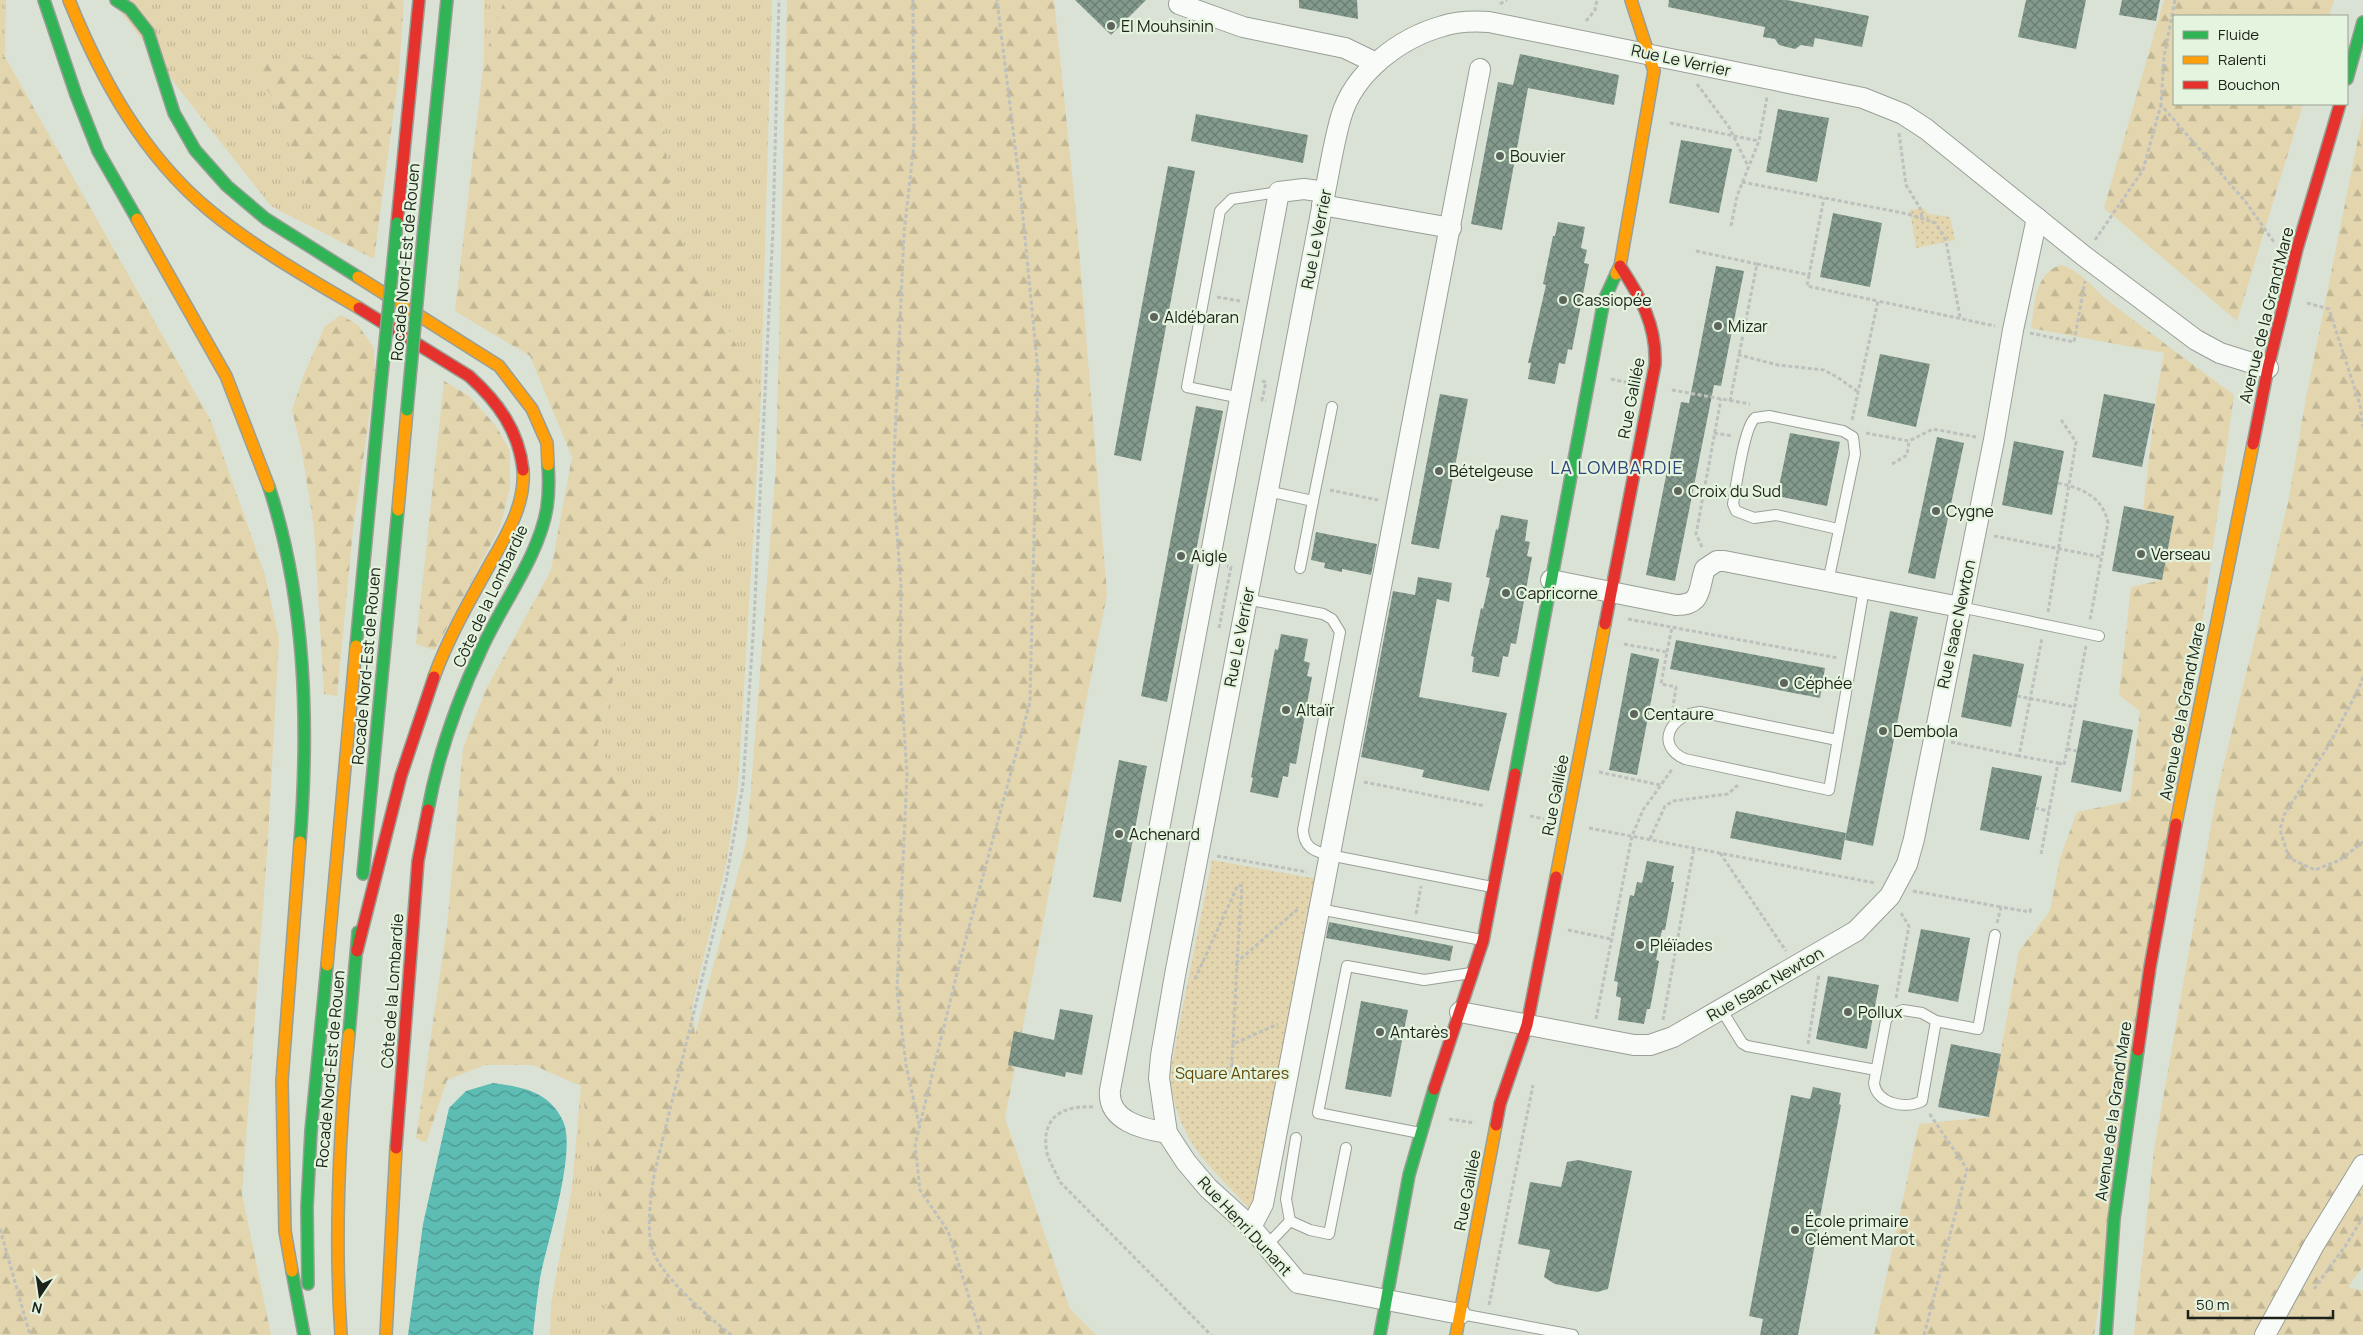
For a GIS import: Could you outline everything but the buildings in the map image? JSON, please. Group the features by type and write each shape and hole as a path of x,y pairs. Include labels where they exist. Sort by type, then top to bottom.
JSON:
{"main road":[{"path":"44,0 76,95 98,151 226,376 258,455 282,528 297,610 303,708 303,804 282,1081 285,1231 304,1335"},
{"path":"69,0 83,36 118,103 170,172 213,213 262,250 469,376 489,393 504,412 516,436 523,475 516,512 447,646 431,683 399,785 357,951"},
{"name":"Côte de la Lombardie","path":"116,0 134,14 148,32 174,113 195,150 227,186 266,219 499,366 532,408 547,443 550,482 547,508 536,541 513,590 482,647 453,719 432,787 418,861 392,1203 386,1335"},
{"name":"Rocade Nord-Est de Rouen","path":"310,1335 307,1260 311,1131 380,394 420,0"},
{"name":"Rocade Nord-Est de Rouen","path":"340,1335 335,1236 337,1160 447,0"},
{"path":"1380,1335 1409,1175 1420,1133 1483,940 1604,300 1620,266 1654,71 1651,55 1636,19 1631,0"},
{"path":"2348,75 2363,22"},
{"name":"Avenue de la Grand'Mare","path":"2106,1335 2114,1219 2150,967 2179,809 2268,368 2297,249 2340,105"},
{"name":"Rue Galilée","path":"1456,1335 1500,1104 1527,1025 1657,346 1653,328 1641,298 1620,266"}],"street":[{"path":"1179,4 1243,27 1345,48 1376,63"},
{"name":"Rue Le Verrier","path":"1167,1133 1159,1078 1161,1056 1246,598 1341,116 1350,96 1376,63 1406,41 1426,31 1466,21 1489,22 1863,98 1903,114 1926,128 2037,218"},
{"path":"1251,1227 1263,1204 1323,882 1398,504 1480,69"},
{"path":"1167,1133 1123,1120 1112,1104 1110,1090 1279,192 1304,189 1324,199 1451,228"},
{"path":"2037,218 2084,256 2196,340 2220,353 2268,368"},
{"name":"Rue Isaac Newton","path":"1460,1012 1634,1045 1659,1043 1721,1010 1856,930 1892,891 1907,864 1914,839 2013,330 2037,218"},
{"path":"1551,580 1676,605 1685,605 1695,601 1705,569 1710,564 1724,561 1960,607"},
{"name":"Rue Henri Dunant","path":"1167,1133 1186,1162 1208,1188 1251,1227 1298,1282 1460,1314"},
{"path":"2265,1335 2314,1244 2363,1165"}],"lane":[{"path":"1241,398 1187,387 1204,294 1220,211 1224,204 1232,199 1279,192"},
{"path":"1300,568 1332,407"},
{"path":"1828,582 1855,454 1853,437 1843,431 1797,421 1769,416 1755,418 1748,425 1733,504 1736,511 1754,518 1776,515 1838,529"},
{"path":"1268,491 1313,500"},
{"path":"1837,740 1700,712 1682,716 1675,722 1669,732 1672,748 1680,757 1829,790 1864,589"},
{"path":"1246,598 1323,614 1332,619 1340,632 1304,830 1307,845 1312,850 1329,855 1493,887"},
{"path":"1960,607 2099,636"},
{"path":"1319,909 1483,940"},
{"path":"1936,1021 1922,1101 1909,1105 1881,1098 1875,1092 1876,1070 1886,1020 1895,1012 1902,1010 1922,1013 1936,1021 1978,1029 1995,934"},
{"path":"1420,1133 1318,1113 1347,966 1424,980 1460,972 1473,972"},
{"path":"1721,1010 1742,1043 1747,1046 1876,1070"},
{"path":"1290,1221 1286,1199 1296,1138"},
{"path":"1290,1221 1310,1230 1329,1234 1346,1148"},
{"path":"1267,1245 1290,1221"},
{"path":"1460,1314 1573,1335"}],"path":[{"path":"730,1335 659,1266 651,1245 649,1213 654,1175 726,881 743,785 754,621 773,229 778,0"},
{"path":"912,0 914,144 904,233 893,481 900,585 900,664 907,775 897,990 906,1066 920,1127"},
{"path":"980,1335 948,1231 920,1190 915,1145 960,961 1030,702 1038,371 1020,187 996,0"},
{"path":"1595,10 1597,0"},
{"path":"1824,198 1807,286 2074,342 2086,280 2078,265 2144,170 2161,105 2164,57 2175,0"},
{"path":"1731,226 1742,182 1759,141 1770,79"},
{"path":"1695,82 1733,136 1748,166"},
{"path":"2161,105 2245,201 2275,243 2297,249"},
{"path":"1903,114 1899,124 1906,184 1920,208 1922,218"},
{"path":"1670,123 1759,141"},
{"path":"1742,182 1922,218 1936,223 1946,242 1960,317"},
{"path":"1696,252 1809,275"},
{"path":"1730,400 1757,264"},
{"path":"1204,294 1258,305"},
{"path":"2305,295 2307,305 2329,309 2360,405 2363,427"},
{"path":"1851,424 1878,301"},
{"path":"1739,355 1778,365 1824,370 1837,376 1857,392"},
{"path":"1264,393 1265,386"},
{"path":"1710,564 1696,534 1721,399"},
{"path":"2020,756 2045,625 2076,442 2060,418"},
{"path":"1892,464 1907,455 1909,440"},
{"path":"1933,739 2064,765 2108,523 2103,506 2099,500 2069,485 2058,483"},
{"path":"1316,487 1398,504"},
{"path":"1975,533 2101,558"},
{"path":"1220,622 1230,569"},
{"path":"1626,619 1851,660"},
{"path":"1672,627 1661,684 1676,687 1673,708 1682,716"},
{"path":"1621,643 1667,652"},
{"path":"2363,677 2330,742 2284,815 2280,830 2289,858 2315,870 2340,860 2363,842"},
{"path":"2017,696 2075,707"},
{"path":"2067,749 2077,751"},
{"path":"1592,1037 1632,836 1643,810 1680,757"},
{"path":"2041,854 2058,763"},
{"path":"1596,771 1660,785"},
{"path":"1650,840 1665,806 1673,801 1728,794 1750,774"},
{"path":"1344,778 1481,805"},
{"path":"2035,808 2049,811"},
{"path":"1507,811 1720,853 1892,891 2030,912 2031,907"},
{"path":"1659,1043 1694,848"},
{"path":"1720,853 1803,962 1820,976 1806,1058"},
{"path":"1216,856 1323,882"},
{"path":"1413,927 1424,873"},
{"path":"1237,962 1323,882"},
{"path":"1175,975 1196,979 1238,885 1242,886 1231,1072 1286,1083"},
{"path":"1892,891 1909,926 1895,1012"},
{"path":"1995,934 2001,907"},
{"path":"1565,929 1611,939"},
{"path":"1233,1044 1299,1015"},
{"path":"1486,1318 1535,1077"},
{"path":"1922,1101 1967,1169 1924,1335"},
{"path":"1123,1120 1097,1107 1078,1106 1064,1110 1051,1120 1047,1135 1048,1153 1060,1182 1210,1335"},
{"path":"1426,1115 1496,1126"},
{"path":"2346,1245 2363,1217"},
{"path":"0,1229 30,1335"}],"green space":[{"path":"0,0 6,0 5,57 0,55"},
{"path":"112,0 367,0 367,54 248,61 275,101 324,233 271,206"},
{"path":"367,0 404,0 399,73 374,259 324,233 275,101 247,61 367,54"},
{"path":"484,0 504,0 484,59"},
{"path":"504,0 652,0 673,224 761,392 754,521 689,568 632,598 597,748 672,840 695,1035 747,839 776,466 787,0 1054,0 1076,213 1107,594 1005,1118 1070,1309 1096,1335 722,1335 671,1288 670,1335 603,1335 611,1267 581,1086 533,1065 485,1065 447,1080 426,1143 416,1138 447,927 463,748 486,689 551,570 572,457 530,356 455,311 484,59"},
{"path":"652,0 772,0 761,392 673,224"},
{"path":"2164,0 2334,0 2329,15 2173,15 2173,105 2303,105 2237,321 2104,208"},
{"path":"0,55 5,57 211,421 265,575 279,639 268,839 242,1194 271,1335 0,1335"},
{"path":"2363,114 2363,1267 2348,1287 2363,1291 2363,1335 2134,1335 2154,1150 2217,792 2288,503 2306,398"},
{"path":"1923,208 1928,214 1950,217 1955,240 1916,248 1910,210"},
{"path":"2060,265 2081,276 2111,303 2234,395 2192,698 2094,1335 1874,1335 1919,1124 1989,1117 2019,951 2050,911 2060,858 2077,812 2130,801 2140,711 2119,695 2131,587 2162,580 2174,516 2143,510 2156,398 2164,353 2031,328 2035,300 2040,283 2051,270"},
{"path":"341,315 358,325 374,348 375,376 353,529 337,696 324,694 314,527 302,452 292,410 303,377 325,326"},
{"path":"444,381 469,396 496,426 510,451 510,488 500,527 435,650 416,644"},
{"path":"754,521 738,785 727,860 692,1007 672,840 597,749 632,598 689,568"},
{"name":"Square Antares","path":"1212,860 1329,881 1254,1213 1209,1166 1187,1135 1173,1096 1170,1072"},
{"path":"581,1086 611,1267 603,1335 550,1335 551,1304 572,1188"},
{"path":"671,1288 722,1335 670,1335"}],"water":[{"path":"493,1083 514,1086 534,1092 542,1097 557,1111 563,1121 566,1135 564,1175 540,1278 533,1335 408,1335 423,1224 449,1108 466,1091"}],"traffic: fast":[{"path":"44,0 76,95 98,151 137,219"},
{"path":"116,0 130,9 148,32 174,113 195,150 227,186 266,219 358,277"},
{"path":"423,238 447,0"},
{"path":"2348,75 2363,22"},
{"path":"380,394 397,223"},
{"path":"407,410 423,238"},
{"path":"1515,774 1604,300 1616,274"},
{"path":"356,646 380,394"},
{"path":"428,810 443,748 465,687 490,631 537,543 547,507 548,465"},
{"path":"269,487 291,574 302,663 304,753 300,842"},
{"path":"363,874 398,510"},
{"path":"349,1034 358,932"},
{"path":"308,1284 307,1207 311,1131 327,965"},
{"path":"2106,1335 2114,1219 2138,1050"},
{"path":"1380,1335 1409,1175 1434,1089"},
{"path":"292,1271 304,1335"}],"traffic: slow":[{"path":"69,0 95,58 126,114 144,140 185,188 209,210 245,237 282,262 359,308"},
{"path":"1616,274 1620,266 1654,71 1631,0"},
{"path":"137,219 226,376 269,487"},
{"path":"358,277 499,366 532,409 547,443 548,465"},
{"path":"398,510 407,410"},
{"path":"2176,824 2253,444"},
{"path":"434,677 457,624 512,524 521,498 523,470"},
{"path":"1556,877 1605,624"},
{"path":"327,965 356,646"},
{"path":"292,1271 285,1231 282,1081 300,842"},
{"path":"341,1335 338,1260 339,1184 349,1034"},
{"path":"1456,1335 1496,1125"},
{"path":"386,1335 396,1148"}],"traffic: jam":[{"path":"397,223 419,0"},
{"path":"2253,444 2268,368 2297,249 2340,105"},
{"path":"1605,624 1655,365 1653,338 1646,313 1635,289 1620,266"},
{"path":"359,308 469,376 498,407 512,430 521,456 523,470"},
{"path":"357,951 401,776 434,677"},
{"path":"1434,1089 1483,941 1515,774"},
{"path":"396,1148 418,861 428,810"},
{"path":"2138,1050 2150,967 2176,824"},
{"path":"1496,1125 1500,1104 1527,1025 1556,877"}],"place":[{"name":"El Mouhsinin","path":"1111,26"},
{"name":"Bouvier","path":"1500,156"},
{"name":"Cassiopée","path":"1563,300"},
{"name":"Aldébaran","path":"1154,317"},
{"name":"Mizar","path":"1718,326"},
{"name":"Bételgeuse","path":"1439,471"},
{"name":"Croix du Sud","path":"1678,491"},
{"name":"Cygne","path":"1936,511"},
{"name":"Verseau","path":"2141,554"},
{"name":"Aigle","path":"1181,556"},
{"name":"Capricorne","path":"1506,593"},
{"name":"Céphée","path":"1784,683"},
{"name":"Altaïr","path":"1286,710"},
{"name":"Centaure","path":"1634,714"},
{"name":"Dembola","path":"1883,731"},
{"name":"Achenard","path":"1119,834"},
{"name":"Pléïades","path":"1640,945"},
{"name":"Pollux","path":"1848,1012"},
{"name":"Antarès","path":"1380,1032"},
{"name":"École primaire Clément Marot","path":"1795,1230"}],"district":[{"name":"LA LOMBARDIE","path":"1617,468"}]}
